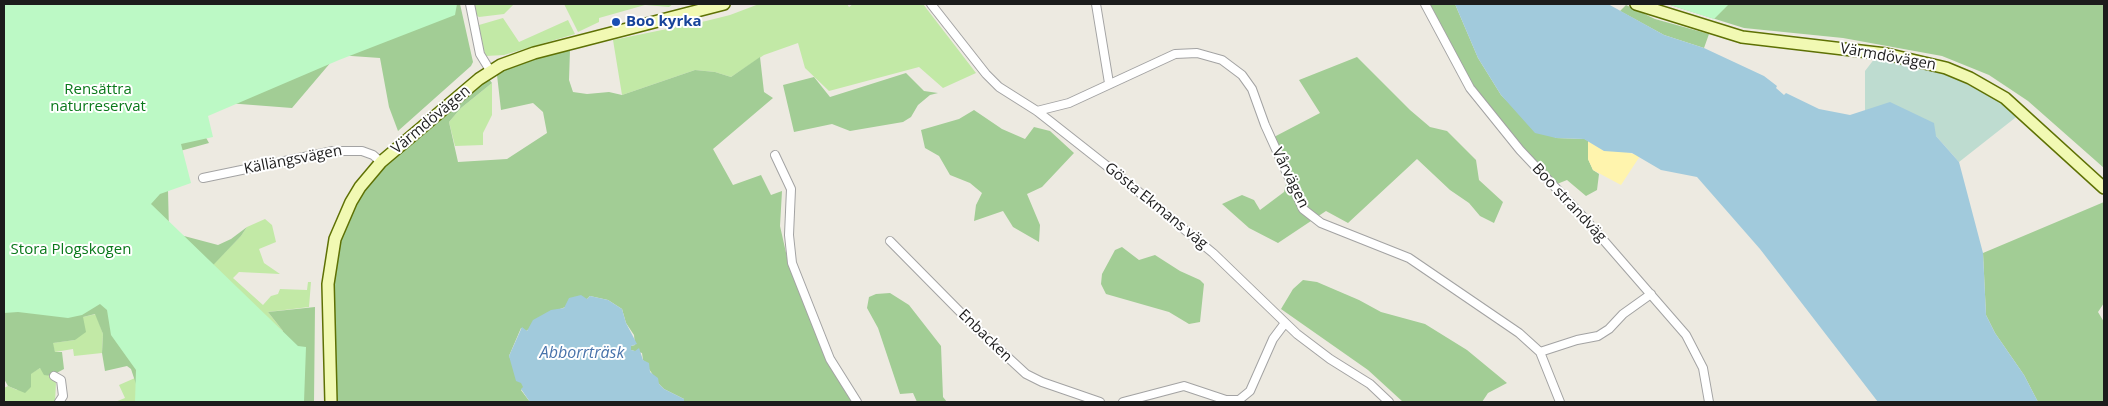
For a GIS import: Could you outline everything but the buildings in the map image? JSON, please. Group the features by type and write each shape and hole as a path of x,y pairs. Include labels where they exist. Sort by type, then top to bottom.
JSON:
{"main road":[{"name":"Värmdövägen","path":"330,402 328,284 335,239 351,202 381,162 445,107 491,72 508,62 534,53 724,4"},
{"name":"Värmdövägen","path":"1636,4 1742,37 1886,54 1946,68 1970,78 2004,98 2104,188"}],"street":[{"path":"470,4 480,54 491,72"},
{"name":"Gösta Ekmans väg","path":"931,4 986,74 999,87 1037,112 1117,174 1213,253 1285,323 1330,359 1370,384 1389,402"},
{"path":"1096,4 1109,83"},
{"name":"Boo strandväg","path":"1425,4 1470,88 1520,150 1586,220 1686,336 1703,368 1709,402"},
{"name":"Vårvägen","path":"1037,112 1069,103 1158,61 1186,52 1210,56 1231,65 1252,89 1298,201 1310,216 1338,230 1409,258 1519,333 1540,352 1560,402"},
{"name":"Källängsvägen","path":"203,178 333,151 362,151 373,155 381,162"},
{"path":"775,155 791,189 789,235 792,263 830,359 858,402"},
{"name":"Enbacken","path":"890,241 975,327 1026,374 1042,382 1100,402"},
{"path":"1540,352 1577,340 1598,336 1608,329 1622,314 1651,294"},
{"path":"1122,402 1184,386 1226,400 1239,400 1250,391 1273,339 1285,323"},
{"path":"54,376 61,380 62,396 59,402"}],"green space":[{"path":"4,4 460,4 473,62 471,66 398,131 389,107 380,58 337,55 292,108 214,102 199,125 209,143 180,151"},
{"name":"Rensättra naturreservat","path":"4,4 457,4 455,15 339,60 208,116 213,137 181,144 191,183 160,194 151,204 298,346 306,347 304,402 135,402 136,370 111,335 107,310 100,304 82,315 68,318 18,312 4,313"},
{"path":"474,4 514,4 504,14 479,17 476,15"},
{"path":"564,4 673,4 669,7 645,5 599,18 599,22 578,32"},
{"path":"759,4 847,4 849,7 853,4 923,4 976,73 943,88 919,67 829,91 805,68 798,43 764,55 731,77 715,72 695,70 622,95 613,40 706,21 730,15"},
{"path":"1430,4 1455,4 1478,58 1501,95 1519,113 1556,138 1585,139 1588,141 1588,159 1593,170 1599,174 1597,190 1586,196 1567,180 1557,184 1521,147 1474,88"},
{"path":"1667,4 2104,4 2104,168 2028,101 1989,75 1942,56 1843,38 1744,28"},
{"path":"1667,4 1729,4 1714,19"},
{"path":"1626,5 1655,19 1709,34 1704,48 1664,35 1620,11"},
{"path":"503,18 519,42 568,20 575,34 504,55 486,56 481,42 479,25"},
{"path":"570,50 569,80 573,92 587,94 609,92 622,95 695,70 715,72 731,77 760,57 764,92 773,98 713,149 733,185 761,175 771,195 782,191 780,226 789,266 803,302 853,402 684,402 684,399 664,389 659,384 643,360 642,353 631,350 631,346 635,345 634,335 626,323 622,309 608,300 590,296 587,299 560,309 526,331 521,328 509,356 524,387 521,390 530,402 335,402 333,281 336,253 355,205 367,184 394,157 466,95 489,79 492,83 461,108 449,122 458,162 507,159 547,133 543,112 533,103 501,110 497,75 506,69 536,58"},
{"path":"1357,57 1410,110 1430,127 1447,131 1476,160 1479,180 1503,202 1494,223 1480,216 1469,203 1450,190 1417,159 1348,223 1326,211 1278,243 1249,228 1222,204 1242,195 1254,200 1260,210 1284,192 1289,172 1274,137 1320,113 1299,80"},
{"path":"1875,58 1944,74 1989,94 2020,114 1959,162 1936,136 1865,111 1865,71"},
{"path":"906,73 924,91 938,93 930,95 918,105 911,117 903,122 850,131 832,124 794,132 783,85 814,77 830,97"},
{"path":"492,83 492,115 483,133 483,145 455,146 449,122 461,108"},
{"path":"974,110 1002,129 1025,139 1034,127 1050,131 1074,153 1042,187 1027,194 1040,225 1039,242 1013,227 1003,211 974,221 976,205 982,193 970,183 950,175 939,156 925,148 921,130 959,119"},
{"name":"Stora Plogskogen","path":"4,137 168,190 169,232 218,245 231,239 247,227 241,236 195,284 256,348 283,331 268,312 315,307 314,402 142,402 131,369 127,366 105,371 102,353 103,334 95,314 83,317 86,332 75,340 53,343 55,352 62,352 64,369 51,376 44,375 40,368 31,374 31,387 25,393 8,386 4,379"},
{"path":"2104,202 2104,303 2098,312 2104,322 2104,402 2038,402 2024,375 1995,333 1986,315 1983,253"},
{"path":"265,219 272,225 276,242 259,249 264,263 280,274 239,272 233,278 263,305 271,296 278,294 280,289 307,290 308,282 311,282 309,307 268,312 283,331 256,348 194,284 241,236 247,227"},
{"path":"1122,247 1139,260 1155,255 1180,271 1200,280 1204,284 1200,322 1189,324 1169,312 1106,294 1101,284 1102,274 1115,250"},
{"path":"1303,280 1317,282 1359,300 1381,312 1425,324 1467,350 1507,383 1488,393 1482,402 1403,402 1368,370 1281,309 1293,289"},
{"path":"890,293 909,305 941,346 943,397 947,402 917,402 913,393 900,394 878,328 867,308 869,297 876,294"},
{"path":"96,314 103,334 102,353 74,356 73,349 55,352 52,343 75,340 83,317"},
{"path":"40,368 56,382 55,402 4,402 4,388 8,386 17,390 30,374"},
{"path":"135,378 142,402 115,402 125,398 119,385"}],"sand":[{"path":"1588,141 1604,151 1623,151 1640,156 1621,185 1593,170 1588,159"}],"water":[{"path":"1455,4 1608,4 1664,35 1704,48 1764,76 1777,86 1776,88 1784,95 1786,93 1819,109 1850,115 1890,102 1934,123 1936,136 1959,162 1983,253 1986,315 1995,333 2024,375 2038,402 1878,402 1760,249 1697,177 1661,170 1632,153 1604,151 1584,139 1556,138 1535,133 1501,95 1478,58"},
{"name":"Abborrträsk","path":"581,295 587,299 590,296 608,300 622,309 626,323 637,344 631,346 631,350 635,351 639,348 643,360 649,363 650,372 658,378 659,384 664,389 684,399 684,402 530,402 521,389 523,387 521,383 516,381 509,356 522,327 527,331 533,320 551,310 564,308 569,298"}],"place":[{"name":"Boo kyrka","path":"616,22"}]}
